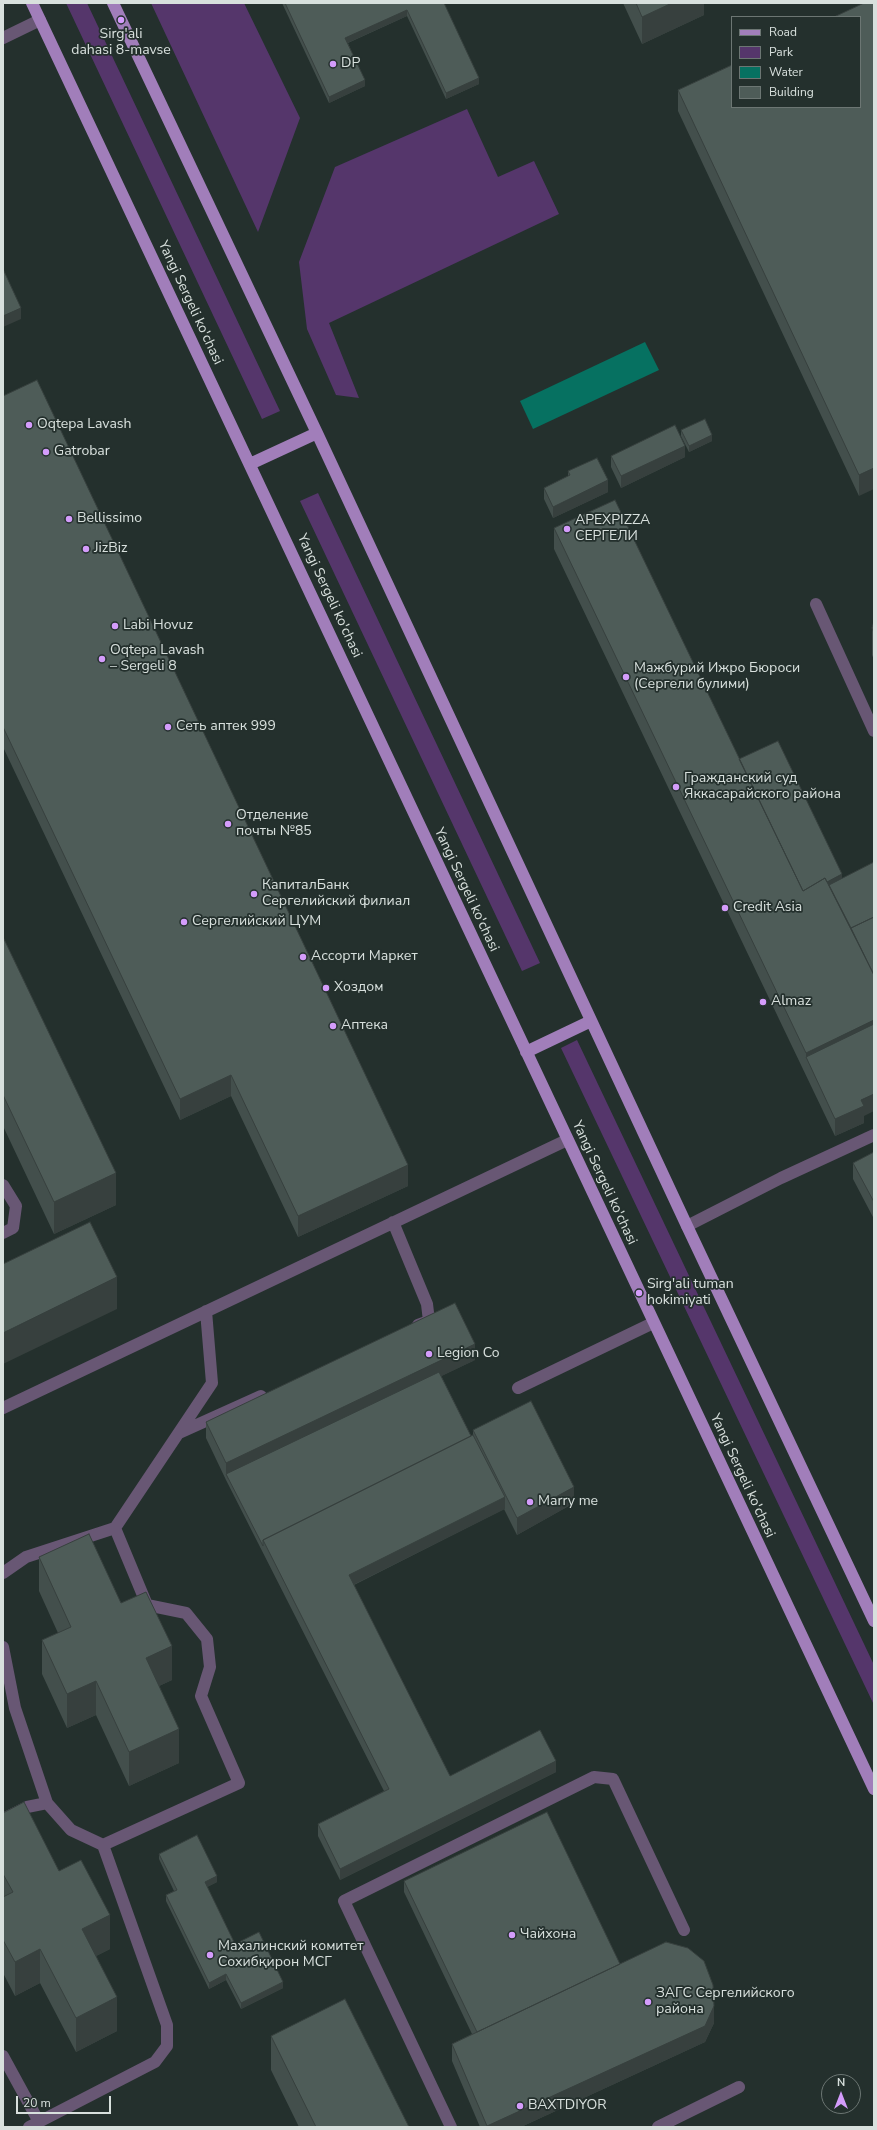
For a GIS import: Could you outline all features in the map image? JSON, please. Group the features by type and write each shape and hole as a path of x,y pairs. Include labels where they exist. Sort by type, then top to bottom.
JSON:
{"main road":[{"name":"Yangi Sergeli ko'chasi","path":"32,3 874,1789"},
{"path":"113,3 317,433 687,1226 874,1621"},
{"path":"250,464 317,433"},
{"path":"526,1052 591,1021"}],"lane":[{"path":"3,38 40,20"},
{"path":"816,604 874,731"},
{"path":"687,1226 781,1178 874,1135"},
{"path":"3,1408 567,1140"},
{"path":"3,1185 16,1206 13,1228 3,1233"},
{"path":"393,1222 427,1304 429,1321 407,1330"},
{"path":"3,1573 26,1557 115,1528 212,1383 206,1311"},
{"path":"518,1388 653,1323"},
{"path":"178,1433 271,1391"},
{"path":"104,1845 239,1783 201,1696 210,1667 207,1639 186,1613 147,1605 115,1528"},
{"path":"3,1647 15,1708 47,1803 71,1830 104,1845 167,2025 167,2046 155,2062 34,2125 3,2056"},
{"path":"451,2127 344,1901 594,1777 613,1779 684,1930"},
{"path":"3,1819 26,1807 47,1803"},
{"path":"658,2127 739,2087"}],"green space":[{"path":"66,3 87,3 280,411 262,419"},
{"path":"151,3 244,3 300,118 258,232"},
{"path":"467,109 498,177 534,161 559,214 329,323 359,398 336,395 307,329 299,262 335,167"},
{"path":"318,493 540,963 522,971 300,501"},
{"path":"577,1040 874,1665 874,1705 561,1048"}],"water":[{"path":"645,342 659,370 533,429 520,401"}],"building":[{"name":"DP","path":"285,3 444,3 479,78 446,93 407,10 345,38 365,80 329,97"},
{"path":"636,3 672,3 642,17"},
{"path":"864,3 874,3 874,468 859,475 678,90 731,65 731,108 861,108 861,16 836,16"},
{"path":"3,269 21,308 3,316"},
{"name":"Сергелийский ЦУМ","path":"37,380 408,1165 298,1216 231,1075 180,1099 3,727 3,396"},
{"path":"705,419 712,435 689,446 681,430"},
{"path":"675,425 685,446 621,476 611,456"},
{"path":"597,458 608,480 553,507 544,488 570,475 568,471"},
{"path":"615,500 803,891 825,878 874,975 874,1020 806,1053 554,528"},
{"path":"874,621 874,633 872,628"},
{"path":"778,741 842,874 827,882 825,878 803,891 739,759"},
{"path":"874,862 874,917 851,928 829,885"},
{"path":"874,917 874,975 851,928"},
{"path":"3,937 116,1173 54,1202 3,1095"},
{"path":"874,1024 874,1094 861,1100 864,1106 835,1119 806,1057"},
{"path":"874,1152 874,1202 853,1163"},
{"path":"90,1222 117,1277 3,1333 3,1264"},
{"path":"455,1303 475,1344 226,1463 206,1422"},
{"path":"439,1372 471,1436 263,1540 263,1546 226,1474"},
{"path":"531,1401 574,1487 517,1518 473,1430"},
{"path":"473,1435 505,1497 349,1575 450,1776 540,1730 556,1761 340,1869 318,1824 389,1789 263,1540"},
{"path":"89,1534 121,1603 146,1592 172,1646 146,1658 179,1729 129,1752 96,1681 67,1694 42,1640 71,1627 39,1557"},
{"path":"24,1802 59,1871 81,1860 110,1915 82,1929 117,1997 76,2018 40,1949 15,1962 3,1940 3,1897 13,1892 3,1874 3,1813"},
{"path":"547,1812 620,1964 477,2032 404,1881"},
{"path":"197,1835 217,1876 205,1882 235,1944 259,1932 283,1982 241,2003 226,1974 209,1983 166,1895 177,1890 159,1854"},
{"path":"666,1942 688,1948 704,1961 713,1985 714,2006 705,2026 487,2126 452,2044"},
{"path":"345,1999 409,2127 316,2127 271,2036"}],"place":[{"name":"Sirg'ali dahasi 8-mavse","path":"121,20"},
{"name":"DP","path":"333,64"},
{"name":"Oqtepa Lavash","path":"29,425"},
{"name":"Gatrobar","path":"46,452"},
{"name":"Bellissimo","path":"69,519"},
{"name":"APEXPIZZA СЕРГЕЛИ","path":"567,529"},
{"name":"JizBiz","path":"86,549"},
{"name":"Labi Hovuz","path":"115,626"},
{"name":"Oqtepa Lavash – Sergeli 8","path":"102,659"},
{"name":"Мажбурий Ижро Бюроси (Сергели булими)","path":"626,677"},
{"name":"Сеть аптек 999","path":"168,727"},
{"name":"Гражданский суд Яккасарайского района","path":"676,787"},
{"name":"Отделение почты №85","path":"228,824"},
{"name":"КапиталБанк Сергелийский филиал","path":"254,894"},
{"name":"Credit Asia","path":"725,908"},
{"name":"Сергелийский ЦУМ","path":"184,922"},
{"name":"Ассорти Маркет","path":"303,957"},
{"name":"Хоздом","path":"326,988"},
{"name":"Almaz","path":"763,1002"},
{"name":"Аптека","path":"333,1026"},
{"name":"Sirg'ali tuman hokimiyati","path":"639,1293"},
{"name":"Legion Co","path":"429,1354"},
{"name":"Marry me","path":"530,1502"},
{"name":"Чайхона","path":"512,1935"},
{"name":"Махалинский комитет Сохибқирон МСГ","path":"210,1955"},
{"name":"ЗАГС Сергелийского района","path":"648,2002"},
{"name":"BAXTDIYOR","path":"520,2106"}]}
